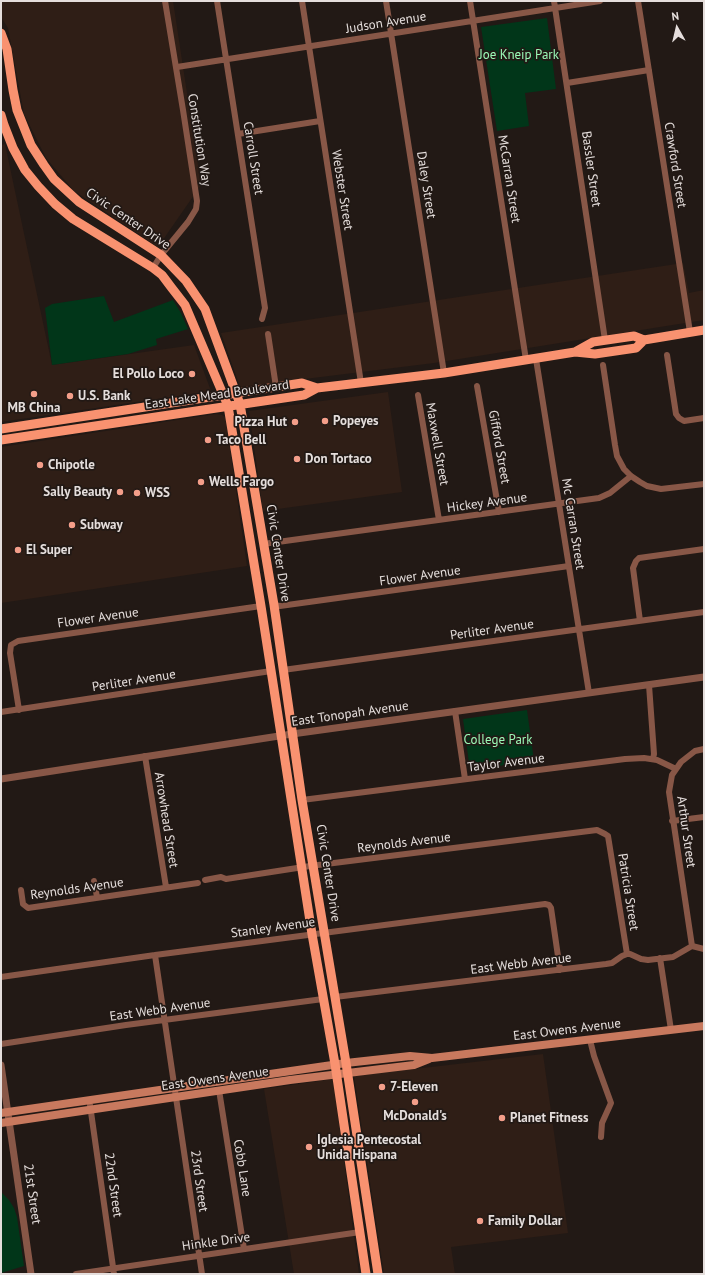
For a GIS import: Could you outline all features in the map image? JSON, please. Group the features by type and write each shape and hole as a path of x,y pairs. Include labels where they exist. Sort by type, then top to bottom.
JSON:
{"main road":[{"name":"Civic Center Drive","path":"1,33 7,49 17,110 31,145 54,179 79,202 161,255 186,281 205,309 240,404 274,605 302,800 347,1067 378,1274"},
{"name":"Civic Center Drive","path":"1,115 13,148 26,170 38,186 55,204 73,219 153,268 162,276 185,306 228,406 256,574 312,934 336,1069 366,1274"},
{"name":"East Lake Mead Boulevard","path":"575,352 594,342 605,340 634,336 644,340 704,330"},
{"name":"East Lake Mead Boulevard","path":"1,440 304,395 317,388 444,373 575,352 595,354 636,348 644,340"},
{"name":"East Lake Mead Boulevard","path":"1,429 302,383 317,388"},
{"path":"56,421 58,432"},
{"path":"256,574 265,599 270,604 274,605"},
{"path":"261,606 268,612 273,631 279,640"},
{"name":"East Owens Avenue","path":"5,1117 91,1110 175,1092 219,1090 347,1067 414,1065 432,1058 704,1026"},
{"name":"East Owens Avenue","path":"5,1117 90,1100 175,1092 336,1069"},
{"path":"354,1195 360,1200 363,1214 369,1215"},
{"path":"360,1232 365,1235 368,1248 375,1255"}],"street":[{"name":"Constitution Way","path":"153,268 161,255 188,222 196,209 197,201 177,68 165,1"},
{"name":"Carroll Street","path":"217,1 265,308 262,318"},
{"name":"Webster Street","path":"302,1 361,383"},
{"name":"Daley Street","path":"386,1 444,373"},
{"name":"McCarran Street","path":"470,1 526,360"},
{"name":"Bassler Street","path":"554,1 605,340"},
{"name":"Judson Avenue","path":"177,68 600,1"},
{"name":"Crawford Street","path":"638,1 690,332"},
{"path":"567,83 649,70"},
{"path":"238,134 320,121"},
{"path":"268,334 276,387"},
{"path":"667,355 674,410 679,418 684,421 704,418"},
{"name":"Mc Carran Street","path":"536,358 588,693"},
{"path":"603,365 617,456 624,469 631,476 647,486 661,489 704,484"},
{"name":"Gifford Street","path":"477,386 499,512"},
{"name":"Maxwell Street","path":"418,395 439,520"},
{"name":"Hickey Avenue","path":"263,544 600,498 610,493 631,476"},
{"path":"640,621 633,568 636,561 639,558 704,549"},
{"name":"Flower Avenue","path":"274,605 280,606 568,566"},
{"name":"Flower Avenue","path":"19,710 10,653 11,645 18,641 261,606"},
{"name":"Perliter Avenue","path":"283,670 704,612"},
{"name":"Perliter Avenue","path":"1,712 271,671"},
{"name":"East Tonopah Avenue","path":"1,779 292,734 704,677"},
{"path":"649,685 654,754 652,759"},
{"path":"455,712 465,779"},
{"path":"676,769 681,762 695,751 704,749"},
{"name":"Arrowhead Street","path":"145,756 166,887"},
{"name":"Taylor Avenue","path":"302,800 625,759 644,758 658,760 676,769"},
{"name":"Arthur Street","path":"676,769 672,775 668,792 692,946"},
{"path":"672,821 704,816"},
{"name":"Reynolds Avenue","path":"205,880 221,877 226,879 314,865 597,830 605,834"},
{"name":"Patricia Street","path":"605,834 608,836 627,954"},
{"path":"94,881 97,897"},
{"name":"Reynolds Avenue","path":"21,890 23,904 28,908 198,883"},
{"name":"Stanley Avenue","path":"1,977 324,932 545,904 549,905 551,908 560,970"},
{"path":"627,954 648,960 673,957 692,946 704,949"},
{"name":"East Webb Avenue","path":"335,997 606,964 612,963 627,954"},
{"path":"155,955 175,1092"},
{"path":"660,958 671,1030"},
{"name":"East Webb Avenue","path":"1,1044 164,1020 323,999"},
{"path":"590,1040 594,1056 611,1103 602,1123 601,1137"},
{"name":"21st Street","path":"1,1065 5,1117 31,1274"},
{"name":"Cobb Lane","path":"219,1090 244,1249"},
{"name":"23rd Street","path":"175,1092 202,1274"},
{"name":"22nd Street","path":"90,1100 114,1271"},
{"name":"Hinkle Drive","path":"76,1274 114,1271 199,1256 360,1232"}],"shaded area":[{"path":"1,1 173,1 201,185 158,247 74,191 46,158 24,114 8,28 1,17"},
{"path":"5,144 52,365 194,345 211,391 1,422 1,145"},
{"path":"683,263 689,293 704,290 704,320 434,363 240,387 221,333"},
{"path":"388,392 402,492 263,511 249,411"},
{"path":"216,414 225,417 247,566 1,603 1,447"},
{"path":"543,1054 568,1233 451,1247 455,1274 384,1274 354,1076"},
{"path":"333,1079 359,1274 294,1274 264,1089"}],"green space":[{"name":"Joe Kneip Park","path":"547,18 556,89 525,93 529,126 497,131 481,27"},
{"path":"104,296 114,322 173,300 188,329 156,339 157,345 128,354 52,365 45,308 52,304"},
{"name":"College Park","path":"527,710 534,761 470,770 463,719"},
{"path":"1,1192 9,1200 17,1217 24,1266 1,1273"}],"place":[{"name":"El Pollo Loco","path":"192,374"},
{"name":"MB China","path":"34,394"},
{"name":"U.S. Bank","path":"70,396"},
{"name":"Popeyes","path":"325,421"},
{"name":"Pizza Hut","path":"295,422"},
{"name":"Taco Bell","path":"208,440"},
{"name":"Don Tortaco","path":"297,459"},
{"name":"Chipotle","path":"40,465"},
{"name":"Wells Fargo","path":"201,482"},
{"name":"Sally Beauty","path":"120,492"},
{"name":"WSS","path":"137,493"},
{"name":"Subway","path":"72,525"},
{"name":"El Super","path":"18,550"},
{"name":"7-Eleven","path":"382,1087"},
{"name":"McDonald's","path":"415,1102"},
{"name":"Planet Fitness","path":"502,1118"},
{"name":"Iglesia Pentecostal Unida Hispana","path":"309,1147"},
{"name":"Family Dollar","path":"480,1221"}]}
